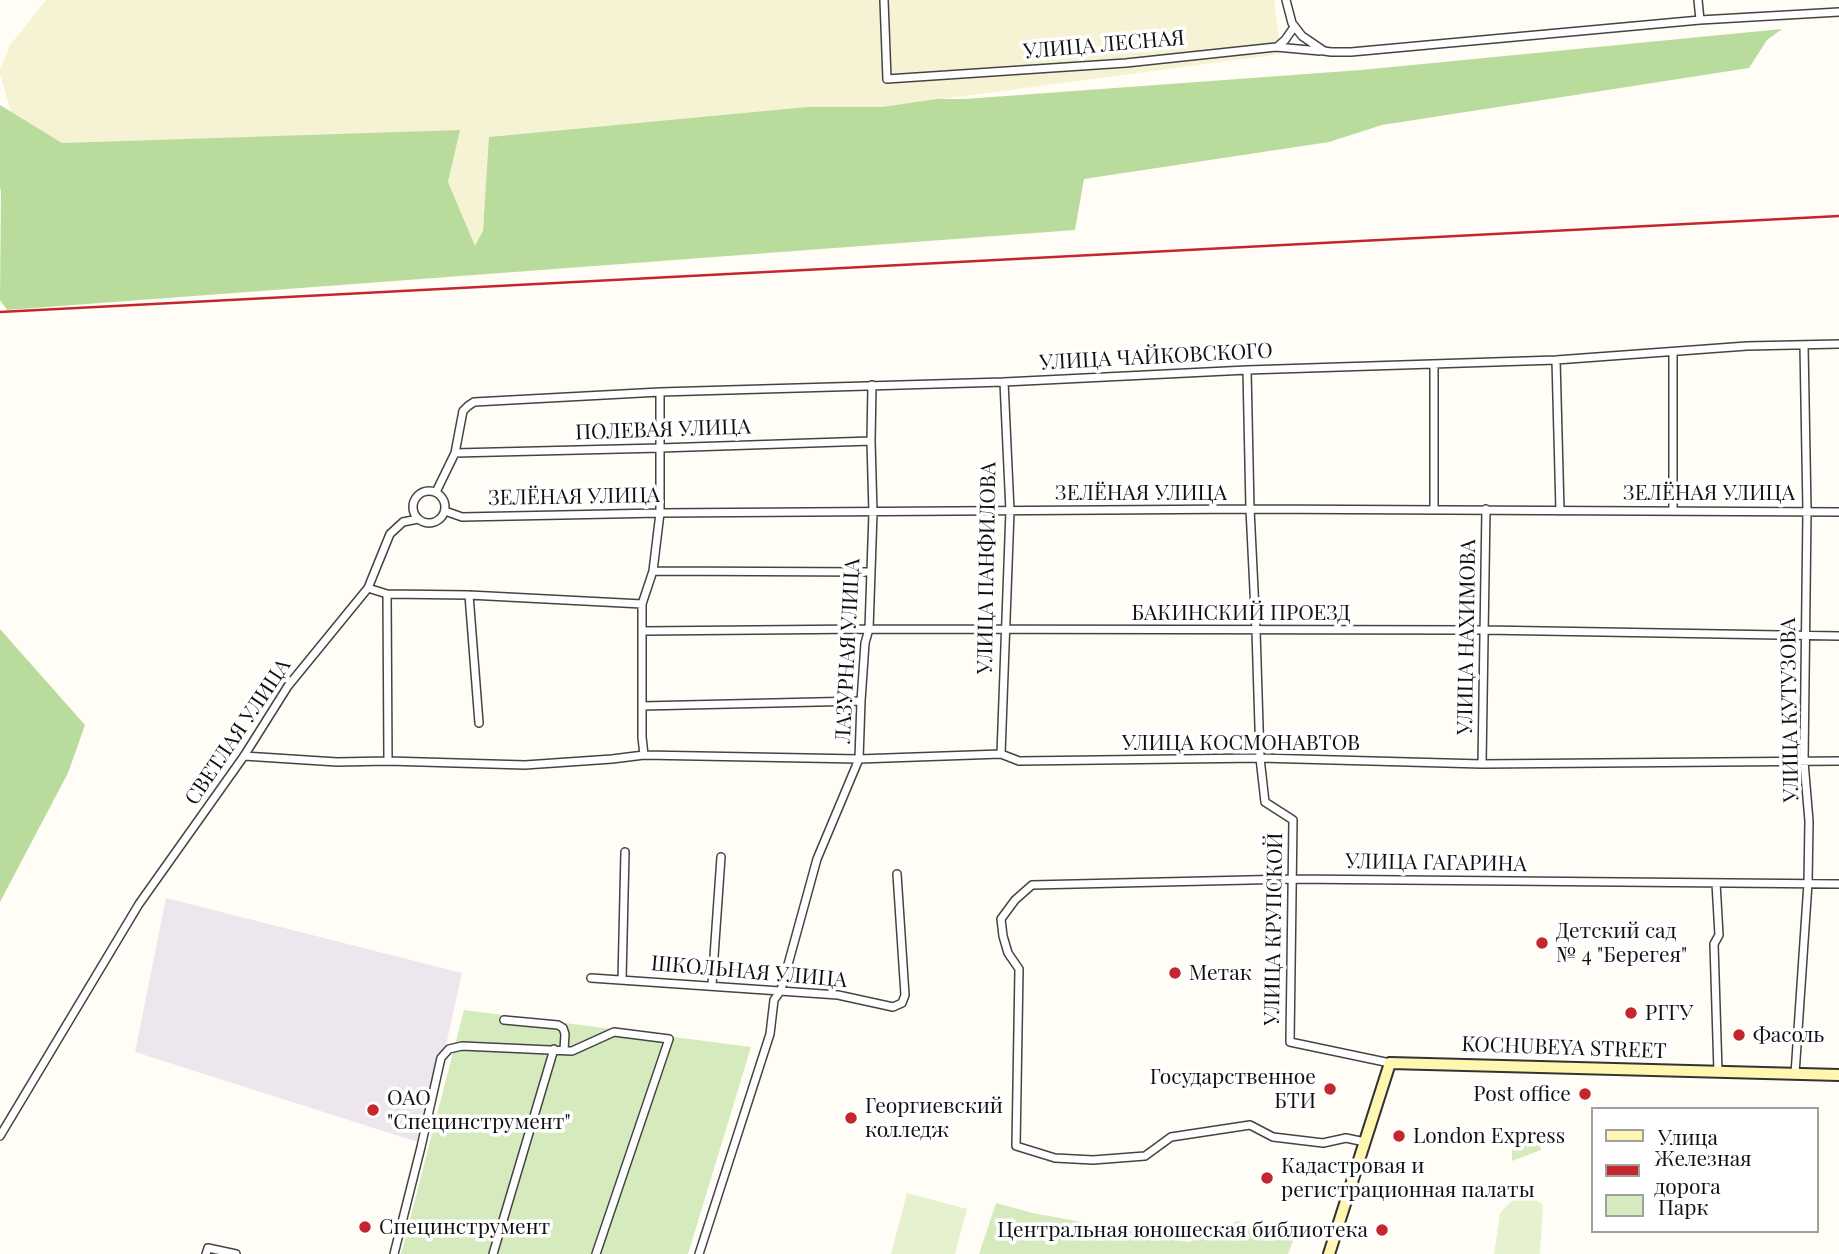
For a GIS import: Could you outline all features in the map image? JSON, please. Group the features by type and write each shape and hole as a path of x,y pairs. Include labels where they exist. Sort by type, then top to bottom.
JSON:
{"main road":[{"name":"KOCHUBEYA STREET","path":"1390,1063 1839,1075"},
{"path":"1329,1254 1390,1063"}],"street":[{"name":"УЛИЦА ЛЕСНАЯ","path":"884,0 887,79 1126,62 1276,47 1351,52 1700,20 1839,12"},
{"path":"1286,0 1294,27 1301,36 1324,51"},
{"path":"1698,0 1700,20"},
{"path":"1276,47 1294,27"},
{"name":"УЛИЦА ЧАЙКОВСКОГО","path":"455,453 463,411 474,402 660,392 1004,382 1247,370 1556,360 1747,346 1839,344"},
{"name":"УЛИЦА КУТУЗОВА","path":"1795,1074 1808,883 1809,821 1804,762 1807,511 1804,345"},
{"path":"1673,352 1673,511"},
{"path":"1556,360 1560,511"},
{"path":"1434,364 1434,509"},
{"name":"УЛИЦА КРУПСКОЙ","path":"1247,370 1259,758 1265,802 1293,820 1290,1042"},
{"name":"УЛИЦА ПАНФИЛОВА","path":"1000,754 1010,511 1004,382"},
{"name":"ЛАЗУРНАЯ УЛИЦА","path":"699,1254 770,1034 774,1000 781,990 817,859 859,759 865,643 869,629 873,385"},
{"path":"644,755 642,604 653,571 660,513 660,392"},
{"name":"ПОЛЕВАЯ УЛИЦА","path":"455,453 871,440"},
{"path":"436,492 455,453"},
{"path":"436,492 445,503 445,510 443,516 428,524 418,519 413,505 421,493 436,492"},
{"name":"ЗЕЛЁНАЯ УЛИЦА","path":"445,510 462,517 1250,509 1839,512"},
{"name":"УЛИЦА НАХИМОВА","path":"1482,764 1486,509"},
{"name":"СВЕТЛАЯ УЛИЦА","path":"0,1136 139,904 244,756 288,686 368,588 390,534 403,522 418,519"},
{"path":"653,571 870,572"},
{"path":"368,588 387,594 469,595 642,604"},
{"path":"387,594 388,761"},
{"path":"469,595 479,723"},
{"name":"БАКИНСКИЙ ПРОЕЗД","path":"643,631 1484,630 1839,636"},
{"path":"642,706 861,701"},
{"name":"УЛИЦА КОСМОНАВТОВ","path":"244,756 325,762 524,765 644,755 859,759 1000,754 1018,761 1259,758 1482,764 1839,761"},
{"path":"622,980 625,852"},
{"path":"712,985 721,857"},
{"name":"ШКОЛЬНАЯ УЛИЦА","path":"591,978 838,995 893,1007 902,1003 905,995 897,874"},
{"name":"УЛИЦА ГАГАРИНА","path":"1365,1142 1346,1138 1323,1143 1273,1137 1250,1125 1171,1137 1146,1156 1093,1160 1055,1158 1016,1146 1019,969 1008,953 1001,919 1015,900 1032,885 1292,879 1839,884"},
{"path":"1716,883 1719,935 1714,944 1718,1072"},
{"path":"504,1020 558,1025 563,1028 565,1034 564,1051"},
{"path":"394,1254 441,1058 449,1049 462,1046 572,1051 614,1032 668,1039 596,1254"},
{"name":"KOCHUBEYA STREET","path":"1290,1042 1390,1063"},
{"path":"493,1254 554,1049"},
{"path":"206,1254 208,1248 236,1254"}],"shaded area":[{"path":"46,0 1274,0 1281,54 882,107 807,107 490,137 483,231 475,247 448,182 459,131 61,143 11,112 0,74 10,45"},
{"path":"166,898 462,973 424,1144 135,1052"}],"green space":[{"path":"1782,29 1767,40 1749,68 1382,125 1329,142 1084,179 1075,230 7,310 0,300 0,105 62,143 460,130 448,182 475,246 483,231 489,137 807,107 882,107 937,99 1361,70"},
{"path":"0,629 85,725 68,773 0,902"},
{"path":"464,1010 751,1047 688,1254 401,1254"},
{"path":"1512,1138 1540,1139 1541,1150 1512,1161"},
{"path":"907,1193 967,1209 955,1254 891,1254"},
{"path":"1529,1195 1543,1205 1540,1254 1494,1254 1500,1213 1514,1198"},
{"path":"996,1203 1033,1213 1189,1242 1238,1221 1295,1236 1288,1254 979,1254"}],"railway":[{"path":"0,312 1839,216"}],"place":[{"name":"Детский сад № 4 \"Берегея\"","path":"1542,943"},
{"name":"Метак","path":"1175,973"},
{"name":"РГГУ","path":"1631,1013"},
{"name":"Фасоль","path":"1739,1035"},
{"name":"Государственное БТИ","path":"1330,1089"},
{"name":"Post office","path":"1585,1094"},
{"name":"ОАО \"Специнструмент\"","path":"373,1110"},
{"name":"Георгиевский колледж","path":"851,1118"},
{"name":"London Express","path":"1399,1136"},
{"name":"Кадастровая и регистрационная палаты","path":"1267,1178"},
{"name":"Специнструмент","path":"365,1227"},
{"name":"Центральная юношеская библиотека","path":"1382,1230"}]}
